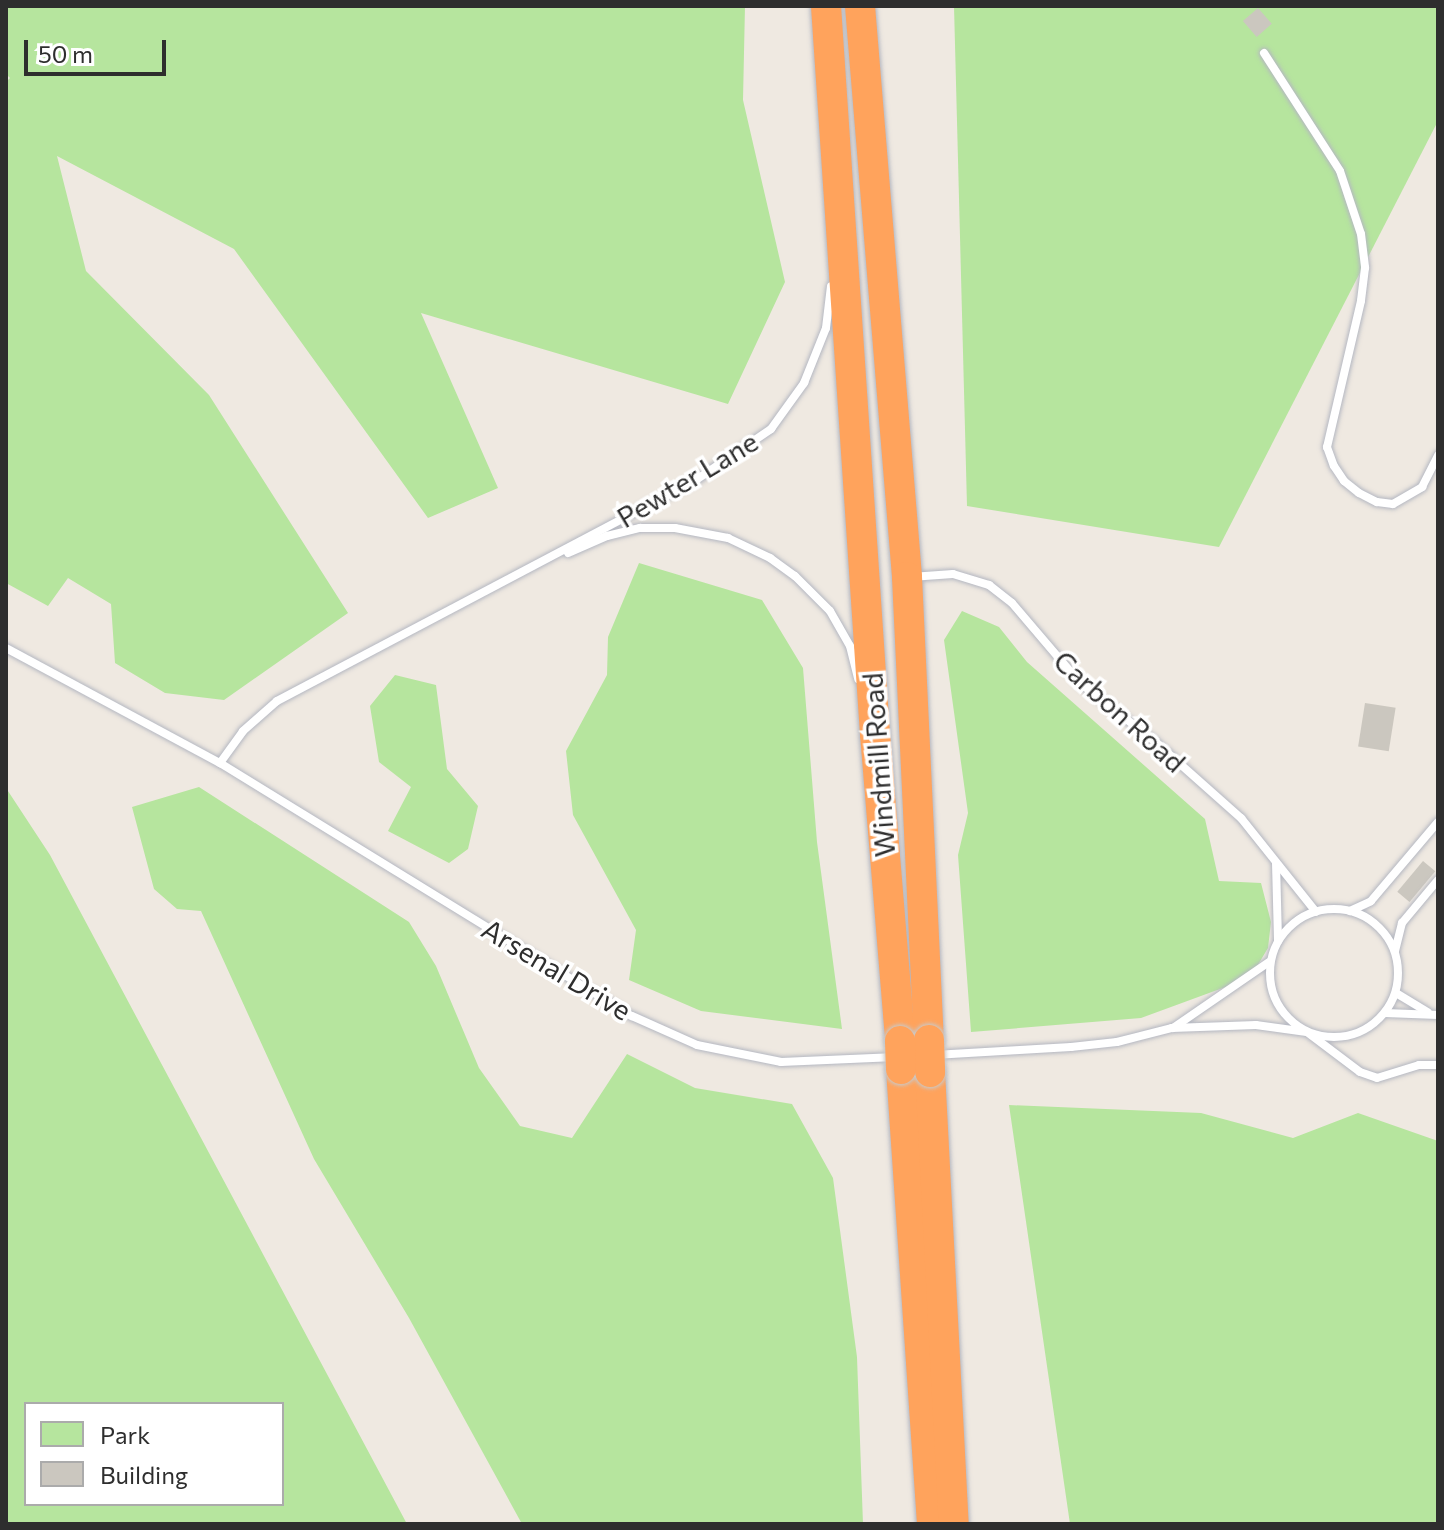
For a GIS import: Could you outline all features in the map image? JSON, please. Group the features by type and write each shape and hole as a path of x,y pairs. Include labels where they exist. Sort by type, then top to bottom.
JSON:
{"highway":[{"name":"Windmill Road","path":"826,6 885,861 915,1055 954,1524"},
{"name":"Windmill Road","path":"860,6 907,577 915,1055 932,1524"}],"lane":[{"path":"1264,53 1340,171 1361,234 1365,268 1361,301 1327,447 1334,466 1344,481 1359,493 1377,502 1393,504 1422,487 1438,455"},
{"name":"Pewter Lane","path":"220,763 243,731 277,701 696,480 771,429 804,383 826,328 834,253 826,93 830,54"},
{"name":"Pewter Lane","path":"511,576 607,536 640,528 675,528 728,538 783,567 830,611 850,646 859,684"},
{"name":"Carbon Road","path":"907,577 953,574 989,585 1001,594 1080,683 1259,836 1316,912"},
{"name":"Arsenal Drive","path":"6,648 220,763 632,1016 697,1045 781,1062 1071,1047 1117,1042 1172,1028 1256,1025 1307,1032"},
{"path":"862,697 885,861"},
{"path":"1438,822 1371,901 1350,911 1316,912 1291,925 1278,941 1269,962 1276,1001 1289,1019 1360,1072 1377,1078 1419,1065 1438,1065"},
{"path":"1276,862 1278,941"},
{"path":"1395,951 1402,923 1438,880"},
{"path":"1307,1032 1328,1038 1350,1036 1370,1027 1385,1013 1396,993 1398,972 1395,951 1385,933 1369,919 1350,911"},
{"name":"Arsenal Drive","path":"1172,1028 1269,962"},
{"path":"1396,993 1434,1013"},
{"path":"1385,1013 1434,1013"}],"green space":[{"path":"6,6 745,6 743,100 785,282 728,404 421,313 498,488 428,518 234,249 57,156 86,271 209,395 348,613 224,700 165,693 115,663 111,604 68,578 48,606 6,583 6,82 10,78 6,74"},
{"path":"954,6 1438,6 1438,121 1219,547 967,506"},
{"path":"639,563 762,600 803,668 817,842 842,1029 701,1011 629,980 636,930 573,815 566,751 607,675 608,637"},
{"path":"962,611 999,627 1027,662 1205,819 1219,881 1261,883 1271,922 1268,948 1250,978 1141,1018 971,1032 958,855 968,813 944,640"},
{"path":"395,675 436,685 447,769 478,806 468,849 449,863 388,831 411,787 379,762 370,706"},
{"path":"199,787 409,922 436,966 479,1068 520,1126 572,1138 627,1054 695,1088 792,1104 833,1178 857,1357 863,1524 522,1524 409,1318 314,1159 201,911 177,909 154,889 132,807"},
{"path":"6,788 50,855 407,1524 6,1524"},
{"path":"1009,1105 1201,1113 1293,1138 1358,1113 1438,1141 1438,1524 1070,1524"}],"building":[{"path":"1258,8 1272,24 1257,37 1243,21"},
{"path":"1365,703 1396,708 1389,751 1358,746"},
{"path":"1423,861 1435,871 1410,902 1397,892"}]}
